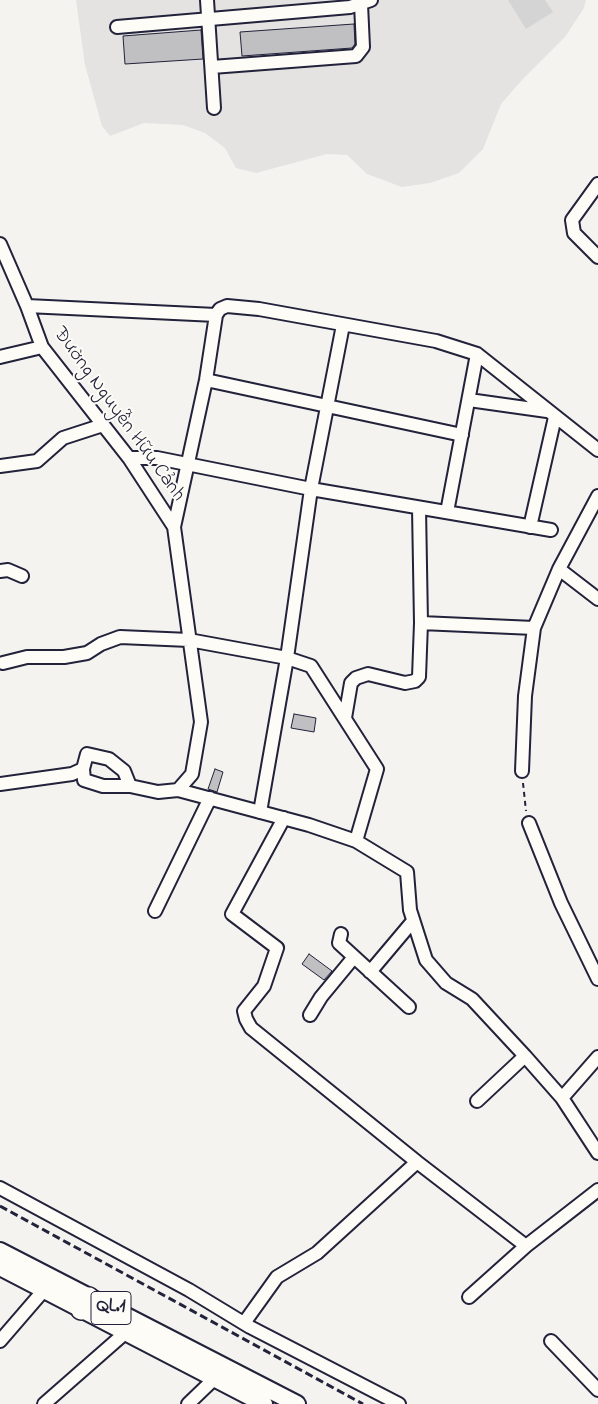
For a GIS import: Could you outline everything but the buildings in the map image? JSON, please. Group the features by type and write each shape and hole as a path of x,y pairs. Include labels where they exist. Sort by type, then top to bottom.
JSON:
{"main road":[{"name":"QL.1","path":"0,1251 85,1304 125,1333 297,1404"},
{"name":"QL.1","path":"0,1267 44,1290 85,1304 218,1372 264,1404"}],"street":[{"path":"208,0 214,108"},
{"path":"117,27 209,20 366,2 362,47 356,56 212,67"},
{"path":"598,184 572,220 574,234 598,257"},
{"name":"Đường Nguyễn Hữu Cảnh","path":"0,244 27,306 42,347 129,458 174,527 201,722 192,774 178,790"},
{"path":"27,306 216,315"},
{"path":"174,527 206,380 216,315 220,308 236,306 436,340 477,354 598,450"},
{"path":"260,812 287,658 311,489 343,325"},
{"path":"0,357 42,347"},
{"path":"448,512 477,354"},
{"path":"206,380 462,435"},
{"path":"469,400 551,414"},
{"path":"530,527 551,414"},
{"path":"0,466 37,461 63,438 104,425"},
{"path":"129,458 157,458 311,489 551,530"},
{"path":"522,771 525,696 534,628 559,570 598,496"},
{"path":"345,718 351,683 356,678 368,674 405,683 415,681 419,677 421,623 419,508"},
{"path":"0,571 8,570 22,576"},
{"path":"559,570 598,599"},
{"path":"421,623 534,628"},
{"path":"3,663 27,657 64,658 87,653 101,644 120,637 189,640 287,658 311,666 377,769 356,841"},
{"path":"130,786 124,771 109,759 87,754 83,769 84,780 103,786 130,786 158,792 178,790 284,818 356,841 407,872 410,910 426,960 446,983 472,999 525,1056 562,1098 598,1153"},
{"path":"0,784 72,774 83,769"},
{"path":"155,911 210,798"},
{"path":"284,818 232,914 277,948 264,986 244,1011 246,1019 252,1028 417,1162 526,1246"},
{"path":"528,824 560,903 598,979"},
{"path":"370,972 413,921"},
{"path":"341,934 339,943 409,1007"},
{"path":"310,1016 321,997 354,957"},
{"path":"476,1101 525,1056"},
{"path":"562,1098 598,1057"},
{"path":"244,1323 277,1277 317,1253 417,1162"},
{"path":"0,1188 189,1290 244,1323 400,1404"},
{"path":"469,1297 526,1246 598,1190"},
{"path":"0,1342 44,1290"},
{"path":"54,1401 125,1333"},
{"path":"551,1341 598,1390"},
{"path":"188,1404 218,1372"}],"path":[{"path":"522,771 528,824"}],"shaded area":[{"path":"76,0 586,0 584,8 565,37 501,104 483,149 459,173 430,183 402,187 367,174 347,155 327,154 256,173 236,168 225,148 205,133 183,125 144,123 110,136 102,126 85,65"},
{"path":"508,0 545,0 553,12 526,29"}],"railway":[{"path":"0,1206 363,1404"}]}
